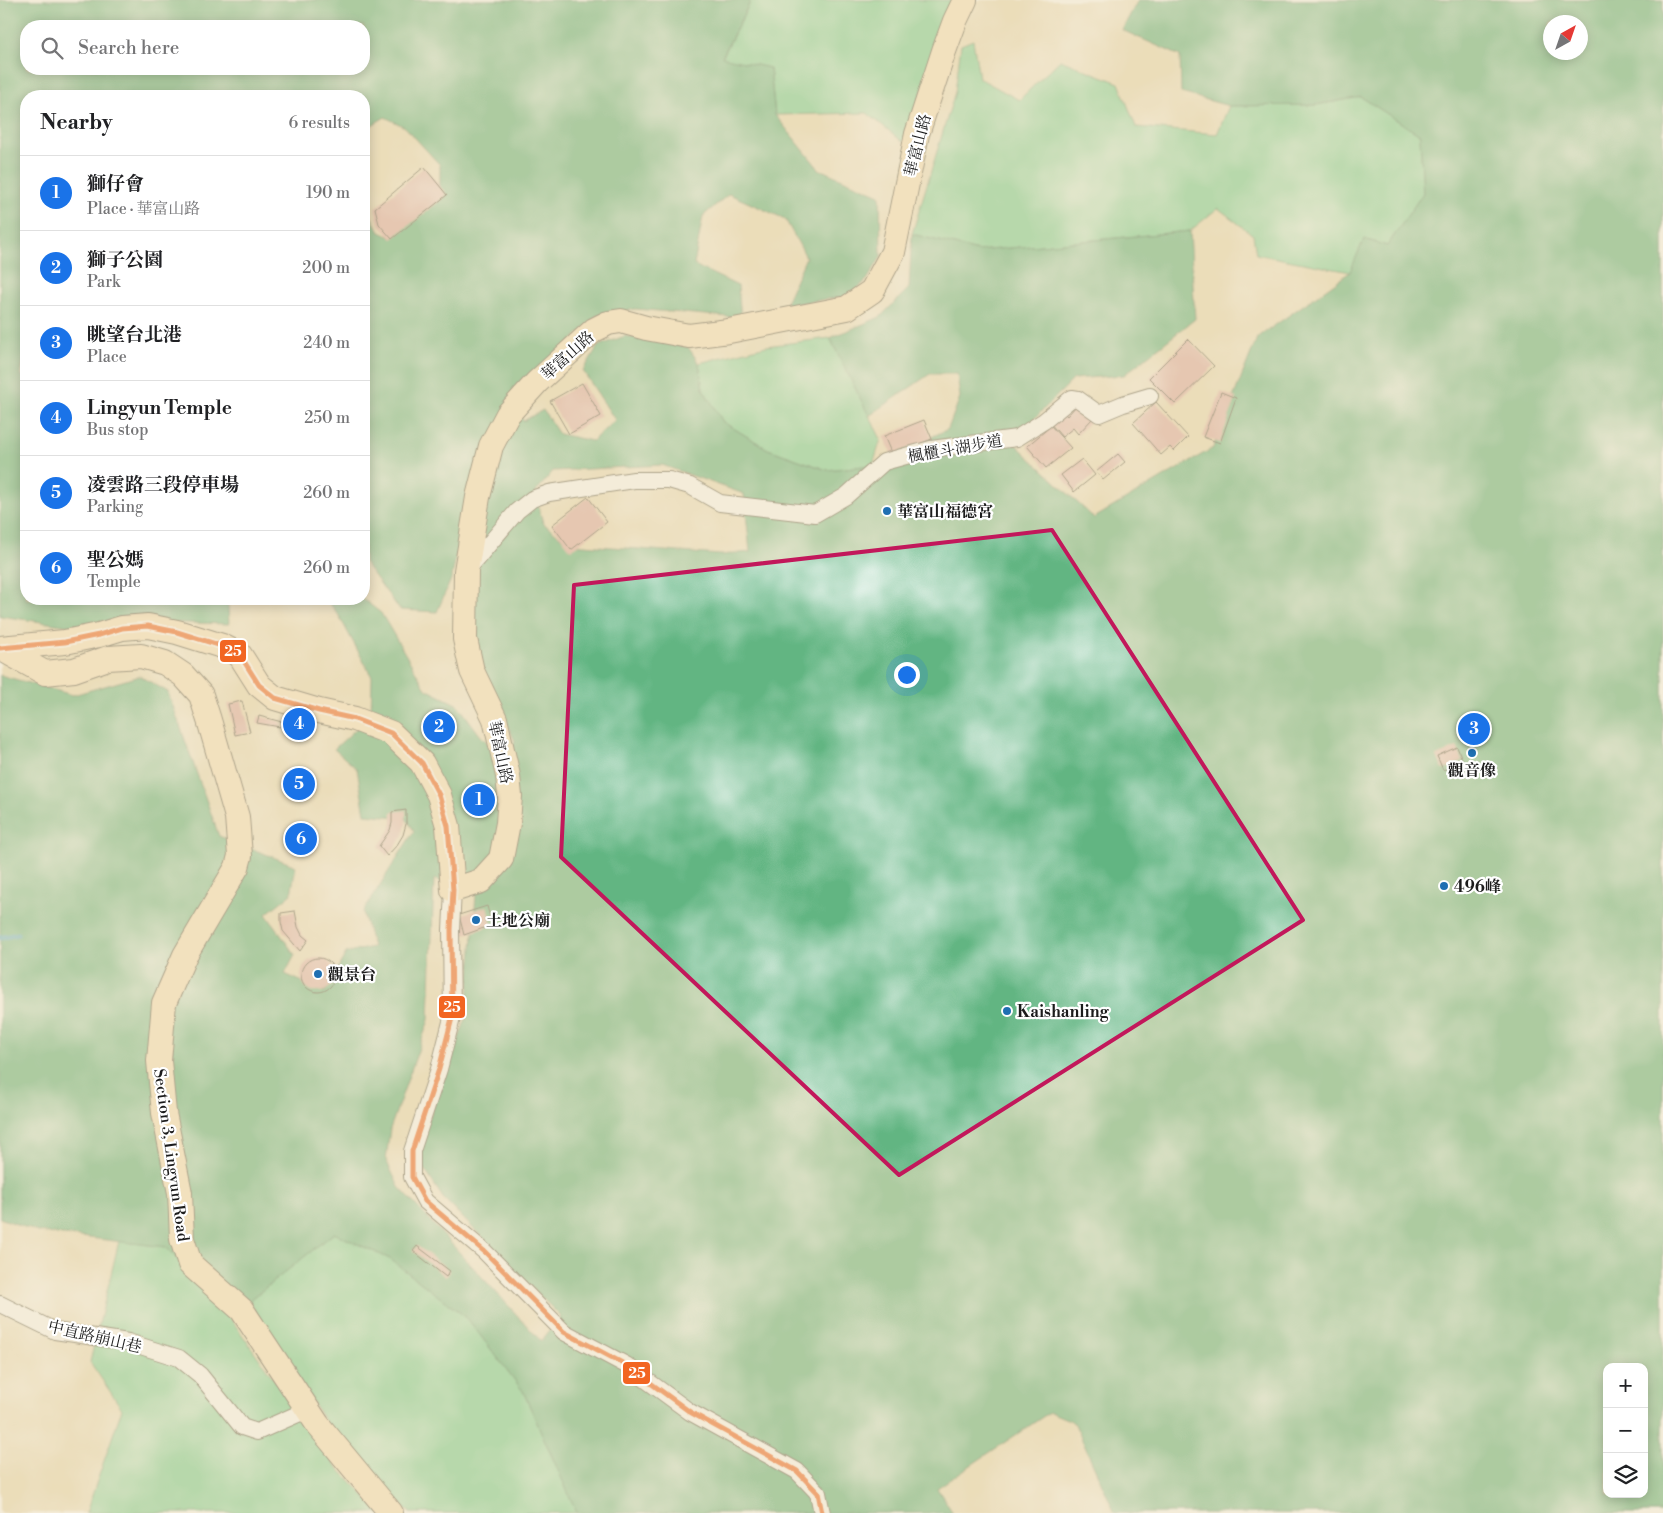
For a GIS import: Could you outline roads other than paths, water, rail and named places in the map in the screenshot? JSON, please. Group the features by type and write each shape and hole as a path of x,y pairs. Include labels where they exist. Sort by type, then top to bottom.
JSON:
{"street":[{"name":"華富山路","path":"453,890 481,881 501,859 508,823 510,796 508,776 496,719 472,671 465,639 466,570 478,497 491,446 508,414 537,382 594,330 608,322 621,321 689,336 847,308 872,290 893,252 917,134 944,51 965,0"},
{"name":"楓櫃斗湖步道","path":"466,570 517,511 532,499 549,493 634,480 669,480 690,486 720,504 815,514 846,496 884,462 931,448 1017,438 1044,421 1072,398 1078,399 1099,414 1150,396"},
{"name":"Section 3, Lingyun Road","path":"0,648 65,642 122,628 148,626 177,632 222,646 240,655 259,685 275,698 355,719 392,733 422,763 439,794 448,826 453,890 451,930 452,1018 439,1069 412,1151 412,1177 425,1201 484,1252 564,1332 626,1365 690,1412 797,1471 818,1493 822,1513"},
{"name":"Section 3, Lingyun Road","path":"0,648 45,673 74,670 108,658 142,656 165,663 183,674 201,695 237,817 240,856 237,867 185,955 164,1003 159,1061 164,1114 180,1193 182,1239 190,1264 242,1310 307,1410 391,1513"},
{"name":"中直路崩山巷","path":"0,1304 55,1330 128,1342 179,1358 200,1374 242,1427 257,1432 307,1410"}],"waterway":[{"path":"0,938 18,934"}],"place":[{"name":"華富山福德宮","path":"887,511"},
{"name":"Lingyun Temple","path":"299,724"},
{"name":"獅子公園","path":"439,727"},
{"name":"眺望台北港","path":"1474,729"},
{"name":"觀音像","path":"1472,753"},
{"name":"凌雲路三段停車場","path":"299,784"},
{"name":"獅仔會","path":"479,800"},
{"name":"聖公媽","path":"301,839"},
{"name":"496峰","path":"1444,886"},
{"name":"土地公廟","path":"476,920"},
{"name":"觀景台","path":"318,974"},
{"name":"Kaishanling","path":"1007,1011"}]}
